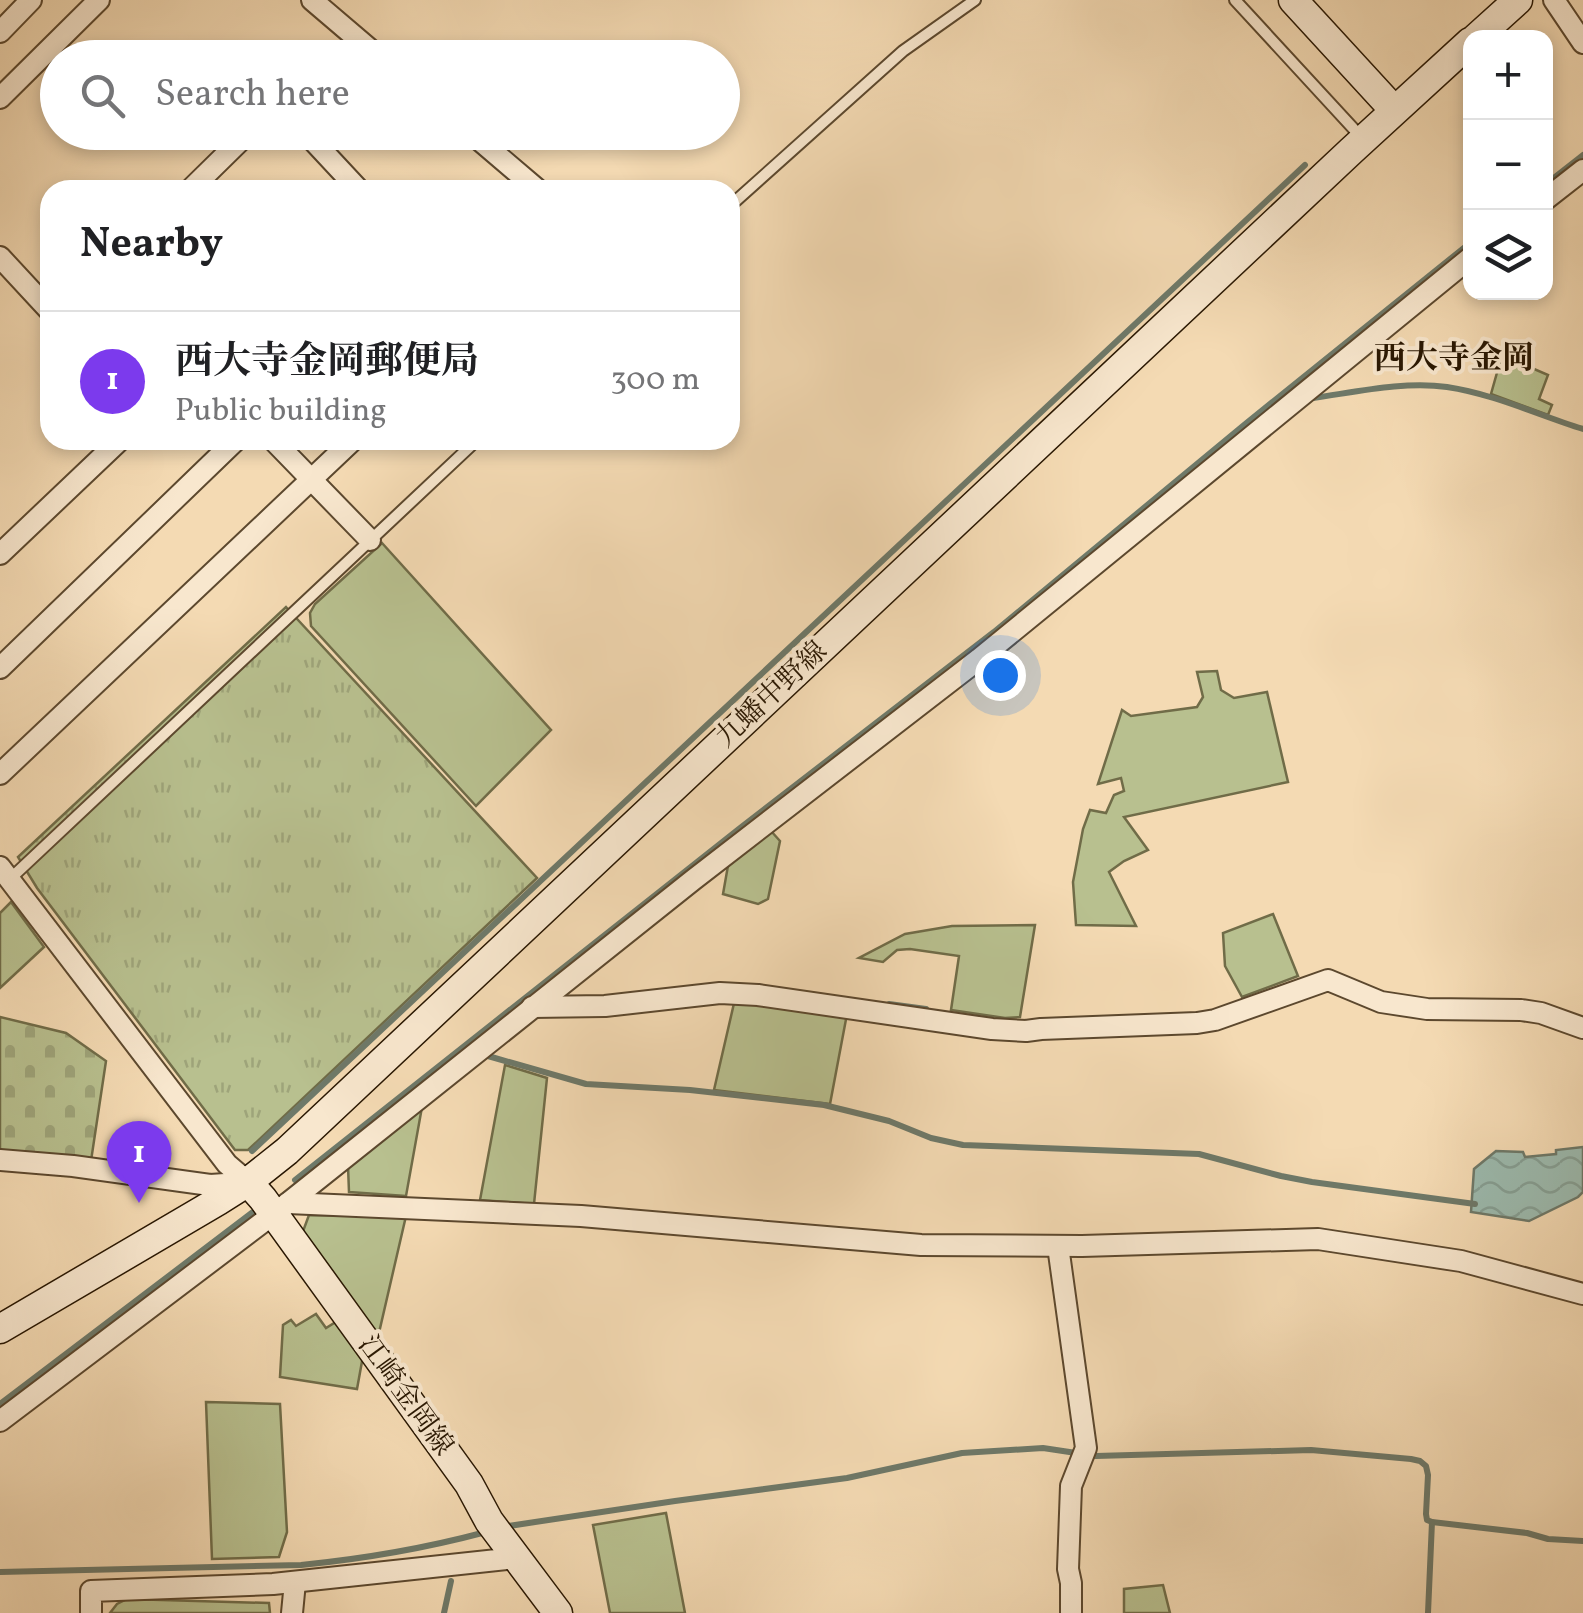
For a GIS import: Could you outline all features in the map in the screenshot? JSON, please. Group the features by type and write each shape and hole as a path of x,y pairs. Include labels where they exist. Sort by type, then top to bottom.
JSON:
{"main road":[{"path":"1294,0 1394,110"},
{"name":"九蟠中野線","path":"1484,30 1518,0"},
{"name":"九蟠中野線","path":"0,1329 248,1182 301,1137 1463,49"},
{"name":"江崎金岡線","path":"248,1182 280,1208 469,1484 502,1539 558,1613"}],"street":[{"path":"0,32 31,0"},
{"path":"59,40 99,0"},
{"path":"312,0 359,40"},
{"path":"1554,0 1583,43"},
{"path":"0,98 40,58"},
{"path":"202,180 231,150"},
{"path":"322,150 351,180"},
{"path":"491,150 526,180"},
{"path":"1553,194 1583,170"},
{"path":"0,257 40,300"},
{"path":"0,1421 280,1208 978,659 1463,264"},
{"path":"0,554 109,450"},
{"path":"0,668 226,450"},
{"path":"282,450 370,540"},
{"path":"1,772 342,450"},
{"path":"4,878 227,1164 248,1182"},
{"path":"532,1007 605,1006 720,993 1026,1031 1215,1020 1328,980 1381,1002 1427,1009 1521,1010 1583,1028"},
{"path":"0,1160 210,1185 248,1182"},
{"path":"280,1208 581,1216 921,1245 1058,1246 1318,1239 1461,1261 1583,1294"},
{"path":"1058,1246 1084,1453 1070,1486 1071,1613"},
{"path":"91,1613 91,1591 295,1582 502,1539"},
{"path":"292,1613 295,1582"}],"lane":[{"path":"740,197 903,51 975,0"},
{"path":"1236,0 1363,140"},
{"path":"4,878 466,450"}],"green space":[{"path":"1502,355 1548,375 1539,399 1552,405 1548,415 1491,394"},
{"path":"382,543 551,730 476,806 311,626 310,613 315,604"},
{"path":"286,607 537,878 248,1150 235,1150 37,888 18,857"},
{"path":"1217,671 1221,690 1234,698 1267,692 1288,782 1124,817 1148,850 1109,872 1136,926 1076,925 1073,882 1083,829 1090,810 1106,813 1114,795 1124,791 1121,778 1098,784 1122,710 1131,716 1197,707 1203,697 1197,672"},
{"path":"771,831 780,841 768,899 758,904 723,894 729,860"},
{"path":"11,902 44,947 0,988 0,913"},
{"path":"1273,914 1298,976 1242,997 1225,966 1223,933"},
{"path":"1035,925 1020,1017 951,1010 959,956 910,949 897,950 883,962 859,958 905,934 952,926"},
{"path":"735,999 847,1014 830,1104 714,1090"},
{"path":"0,1017 66,1033 106,1061 91,1161 0,1154"},
{"path":"505,1065 547,1078 534,1204 480,1200"},
{"path":"422,1107 406,1196 349,1192 348,1166"},
{"path":"309,1215 406,1216 378,1337 302,1234"},
{"path":"316,1314 326,1328 339,1320 363,1356 357,1389 280,1377 283,1325 291,1320 296,1326"},
{"path":"206,1402 280,1404 287,1532 279,1557 212,1559"},
{"path":"666,1513 685,1613 610,1613 593,1525"},
{"path":"1163,1585 1170,1613 1124,1613 1124,1589"},
{"path":"127,1599 269,1603 270,1613 110,1613"}],"water":[{"path":"1583,1147 1583,1192 1578,1197 1529,1221 1471,1212 1474,1169 1496,1151 1523,1152 1525,1157"}],"waterway":[{"path":"1553,179 1583,155"},
{"path":"252,1151 1305,165"},
{"path":"295,1180 994,632 1463,249"},
{"path":"1313,398 1397,386 1447,387 1583,429"},
{"path":"889,1004 926,1009"},
{"path":"488,1056 586,1084 690,1090 824,1105 963,1145 1199,1154 1312,1182 1475,1204"},
{"path":"0,1404 253,1212"},
{"path":"502,1527 847,1478 962,1453 1043,1448 1096,1456 1311,1450 1420,1461 1428,1475 1426,1514 1432,1522 1583,1541"},
{"path":"1428,1613 1432,1522"},
{"path":"0,1572 301,1565 394,1552 486,1532"},
{"path":"444,1613 451,1581"}],"place":[{"name":"西大寺金岡郵便局","path":"139,1203"}],"district":[{"name":"西大寺金岡","path":"1454,360"}]}
